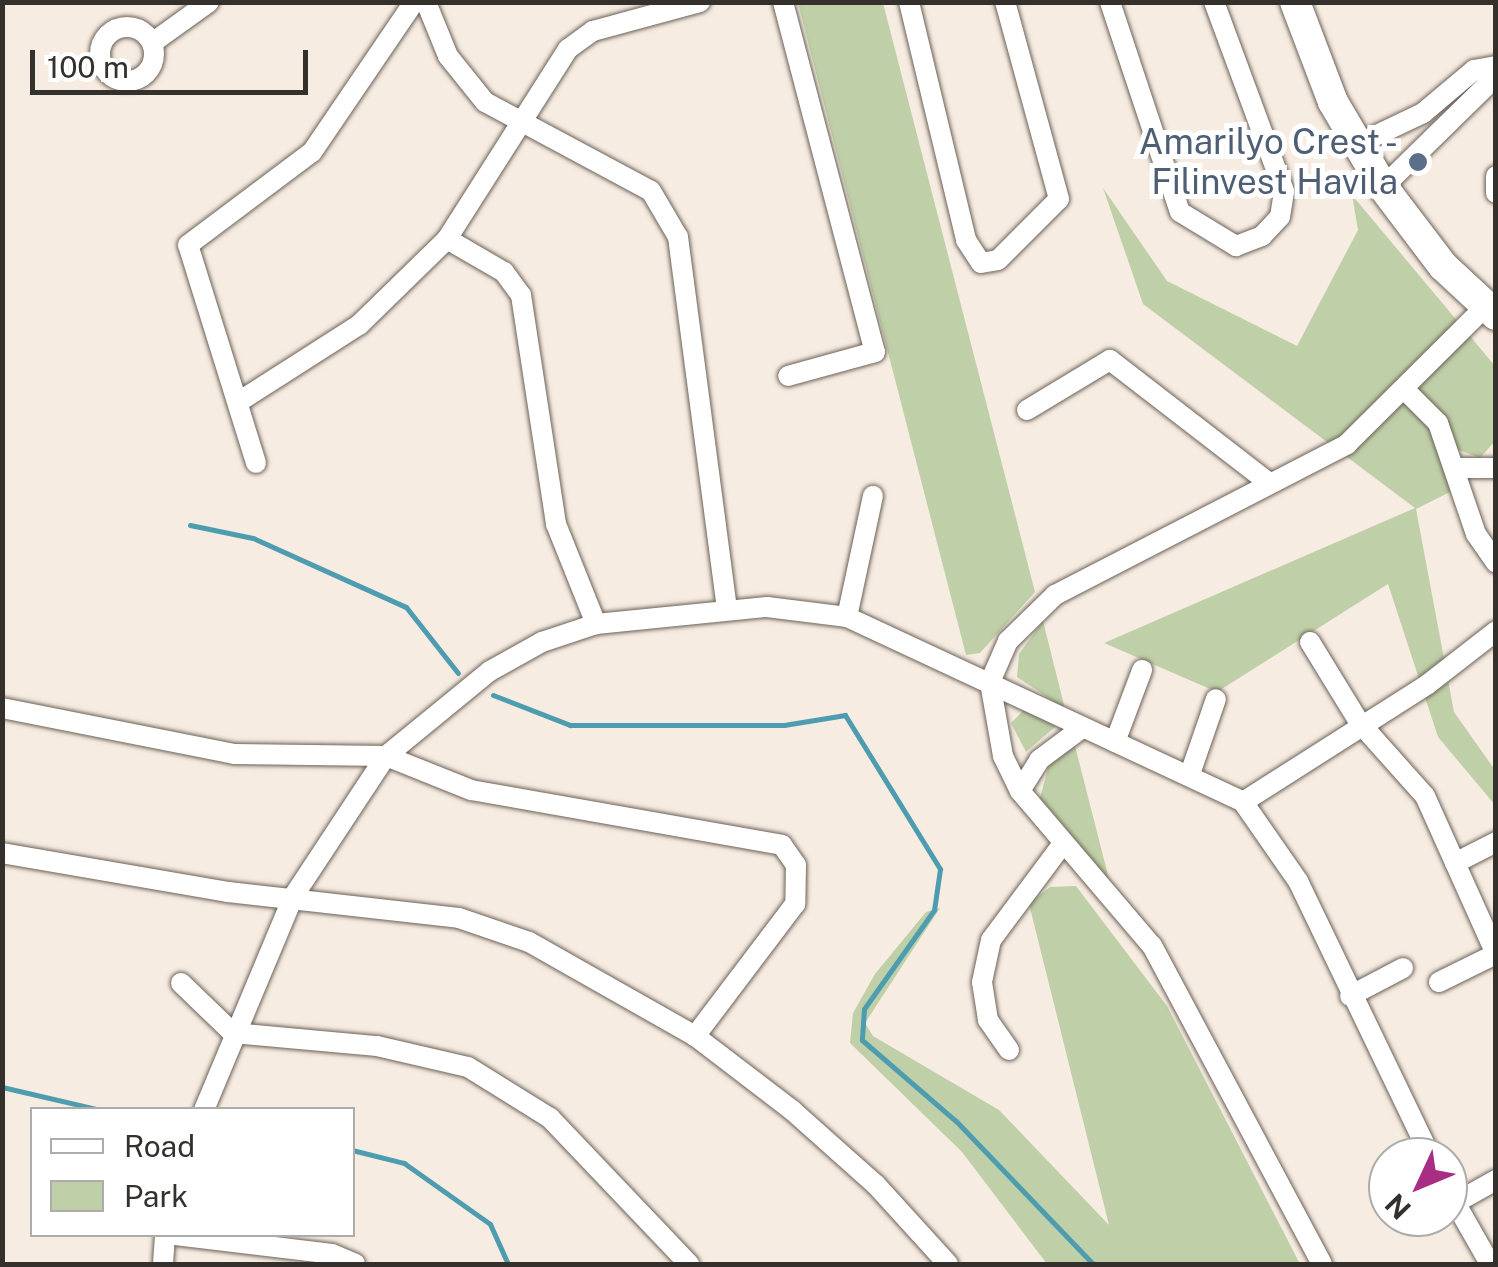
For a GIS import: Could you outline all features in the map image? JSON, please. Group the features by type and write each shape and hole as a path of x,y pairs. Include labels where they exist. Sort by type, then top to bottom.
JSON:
{"street":[{"path":"152,43 209,2"},
{"path":"256,463 240,401 188,245 274,188 312,152 414,2"},
{"path":"426,2 461,77 521,128 651,192 678,237 727,607"},
{"path":"240,401 360,325 447,238 521,128 568,48 635,10 700,2"},
{"path":"783,2 875,352 788,376"},
{"path":"909,2 966,240 981,262 998,260 1059,198 1005,2"},
{"path":"1110,2 1180,212 1236,246 1262,236 1280,217 1284,190 1214,2"},
{"path":"1295,2 1356,146 1383,187 1490,311 1496,340"},
{"path":"1356,146 1423,112 1474,70 1496,67"},
{"path":"1383,187 1496,67"},
{"path":"1496,176 1496,193"},
{"path":"447,238 504,272 521,295 556,524 596,624"},
{"path":"1322,1264 1152,946 1061,846 1020,791 996,728 990,682 1008,641 1055,595 1347,444 1490,311"},
{"path":"1027,410 1110,360 1268,483"},
{"path":"1405,390 1438,423 1476,534 1496,563"},
{"path":"1456,468 1496,468"},
{"path":"847,617 873,496"},
{"path":"205,1107 293,897 386,756 490,671 596,624 727,607 847,617 1243,802 1298,881 1421,1137"},
{"path":"1243,802 1360,722 1428,684 1496,631"},
{"path":"1310,642 1360,722 1426,796 1494,946 1439,982"},
{"path":"1115,742 1142,670"},
{"path":"1190,774 1216,698"},
{"path":"2,708 234,754 386,756 472,790 782,846 796,865 795,904 694,1036"},
{"path":"1020,791 1040,760 1082,728"},
{"path":"1455,863 1496,842"},
{"path":"1009,1050 988,1020 982,982 990,940 1061,846"},
{"path":"2,853 477,924 568,961 694,1036 849,1160 948,1264"},
{"path":"1350,996 1403,968"},
{"path":"180,983 233,1034 377,1046 468,1067 550,1118 689,1264"},
{"path":"1468,1190 1496,1180"},
{"path":"1468,1223 1491,1260"},
{"path":"162,1264 166,1237"},
{"path":"191,1237 332,1254 355,1264"}],"green space":[{"path":"798,3 883,3 1035,592 980,653 966,655"},
{"path":"1103,188 1167,281 1297,346 1358,230 1352,195 1495,366 1495,441 1480,458 1435,441 1452,491 1416,509 1454,712 1495,770 1495,805 1438,737 1388,584 1217,692 1104,643 1415,508 1143,304"},
{"path":"1043,621 1065,709 1017,677 1019,654"},
{"path":"1024,710 1056,726 1026,752 1011,723"},
{"path":"1075,746 1109,879 1040,798 1050,761"},
{"path":"1076,886 1167,1006 1300,1264 1047,1264 962,1152 850,1043 853,1013 875,974 926,912 940,908 865,1023 873,1036 999,1110 1109,1225 1029,904 1050,887"}],"waterway":[{"path":"190,525 253,538 406,607 458,673"},
{"path":"493,695 570,725 784,725 845,715 940,869 934,910 864,1009 862,1040 956,1121 1093,1264"},
{"path":"2,1087 88,1107"},
{"path":"355,1151 404,1163 490,1224 508,1264"}],"place":[{"name":"Amarilyo Crest - Filinvest Havila","path":"1418,162"}]}
